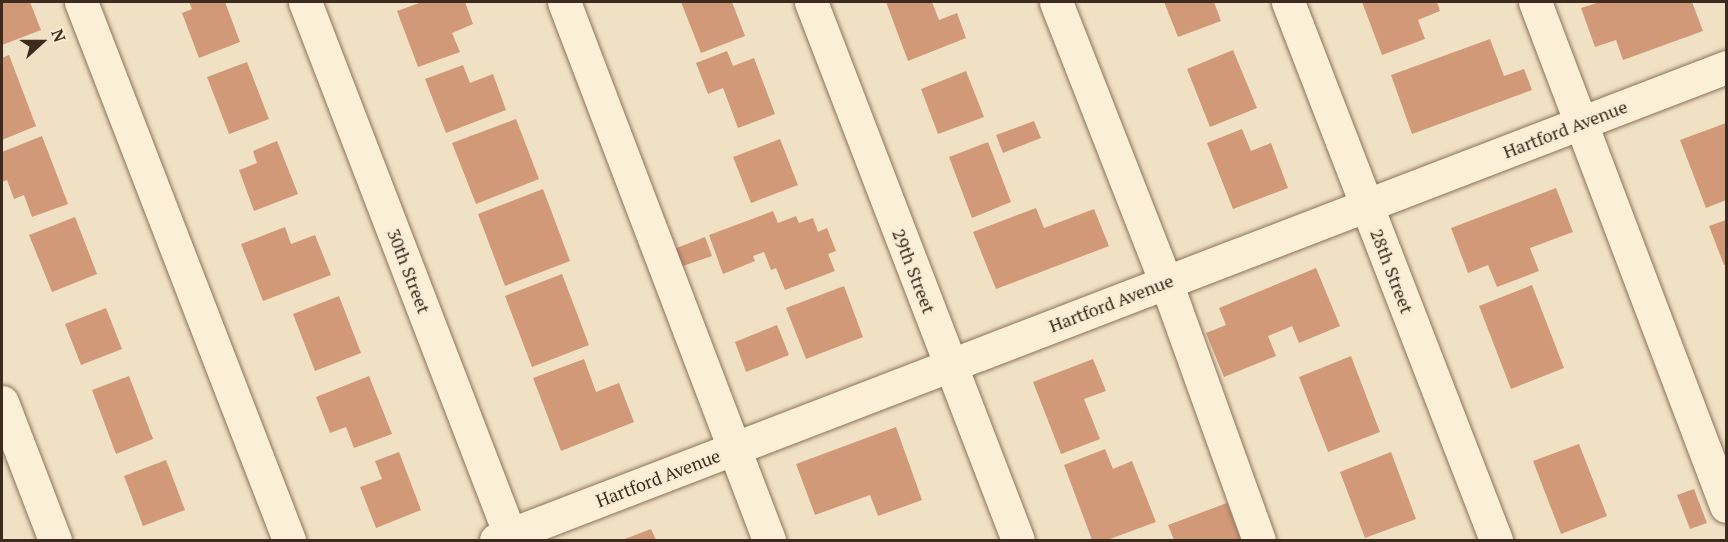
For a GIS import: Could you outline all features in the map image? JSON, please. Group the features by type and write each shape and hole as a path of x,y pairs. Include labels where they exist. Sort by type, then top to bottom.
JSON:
{"street":[{"path":"81,2 290,540"},
{"name":"30th Street","path":"305,2 506,539"},
{"path":"564,2 769,540"},
{"name":"29th Street","path":"811,2 1018,540"},
{"path":"1056,2 1166,282 1259,540"},
{"name":"28th Street","path":"1288,2 1496,540"},
{"path":"1535,2 1726,506"},
{"name":"Hartford Avenue","path":"506,539 950,365 1726,67"},
{"path":"2,402 55,540"}],"building":[{"path":"2,2 30,2 41,30 2,45"},
{"path":"189,2 225,2 240,42 199,58 182,13 192,9"},
{"path":"422,2 465,2 473,24 452,33 460,52 418,67 397,11"},
{"path":"681,2 732,2 745,36 701,53"},
{"path":"886,2 932,2 939,20 957,13 966,38 908,61"},
{"path":"1164,2 1214,2 1221,21 1178,37"},
{"path":"1362,2 1437,2 1440,11 1418,20 1425,39 1382,55"},
{"path":"1600,2 1692,2 1703,31 1623,60 1616,40 1595,47 1581,8"},
{"path":"1490,39 1504,76 1524,69 1532,90 1412,134 1391,75"},
{"path":"1233,50 1257,108 1210,127 1187,69"},
{"path":"727,51 733,66 754,58 775,114 738,128 723,88 708,94 696,63"},
{"path":"9,55 36,126 2,140 2,58"},
{"path":"247,62 269,119 229,134 207,77"},
{"path":"463,65 470,83 493,74 506,110 446,133 425,79"},
{"path":"966,71 984,117 938,134 921,89"},
{"path":"516,119 539,179 476,204 452,143"},
{"path":"1034,121 1041,138 1003,153 996,135"},
{"path":"1726,123 1726,200 1706,208 1680,140"},
{"path":"1242,129 1251,151 1271,143 1288,188 1233,209 1207,143"},
{"path":"42,136 68,204 32,217 24,195 14,199 7,180 2,182 2,152"},
{"path":"780,139 798,185 751,203 733,157"},
{"path":"277,141 298,194 254,211 239,170 257,163 253,151"},
{"path":"988,142 1011,202 972,218 949,157"},
{"path":"1556,188 1573,232 1530,248 1539,271 1497,287 1488,265 1468,273 1451,228"},
{"path":"543,189 570,261 505,286 478,214"},
{"path":"1036,208 1044,228 1094,209 1109,246 996,289 973,232"},
{"path":"773,211 778,223 796,216 799,223 813,218 818,232 827,228 836,251 828,254 835,271 785,290 776,268 771,270 764,252 753,256 755,261 723,274 709,235"},
{"path":"75,217 97,274 52,292 29,235"},
{"path":"1726,220 1726,264 1724,265 1709,226"},
{"path":"285,227 291,244 315,235 331,275 263,301 241,244"},
{"path":"705,237 712,256 680,267 674,249"},
{"path":"1316,268 1340,326 1299,343 1292,326 1268,336 1276,356 1224,377 1206,333 1226,325 1219,308"},
{"path":"562,274 589,345 532,367 505,296"},
{"path":"1532,285 1564,368 1511,389 1479,306"},
{"path":"844,286 863,337 806,359 786,308"},
{"path":"339,296 361,353 315,371 293,314"},
{"path":"106,308 122,349 81,365 65,324"},
{"path":"777,325 789,355 746,372 735,342"},
{"path":"1351,356 1380,432 1328,452 1299,377"},
{"path":"584,359 596,392 619,383 634,422 561,451 533,378"},
{"path":"1093,359 1106,391 1084,399 1100,439 1061,454 1033,382"},
{"path":"129,376 153,439 116,454 92,390"},
{"path":"369,376 392,434 354,448 346,427 330,433 316,397"},
{"path":"896,427 922,500 878,516 870,495 815,515 796,464"},
{"path":"1579,444 1607,516 1561,534 1533,461"},
{"path":"1105,449 1113,469 1132,461 1156,522 1107,540 1092,540 1064,465"},
{"path":"399,452 421,510 376,528 360,487 382,479 375,461"},
{"path":"1391,452 1416,519 1365,538 1340,472"},
{"path":"166,460 185,510 143,526 124,476"},
{"path":"1694,489 1707,523 1690,529 1677,495"},
{"path":"1227,503 1241,540 1174,540 1168,525"},
{"path":"651,529 656,540 622,540"}]}
